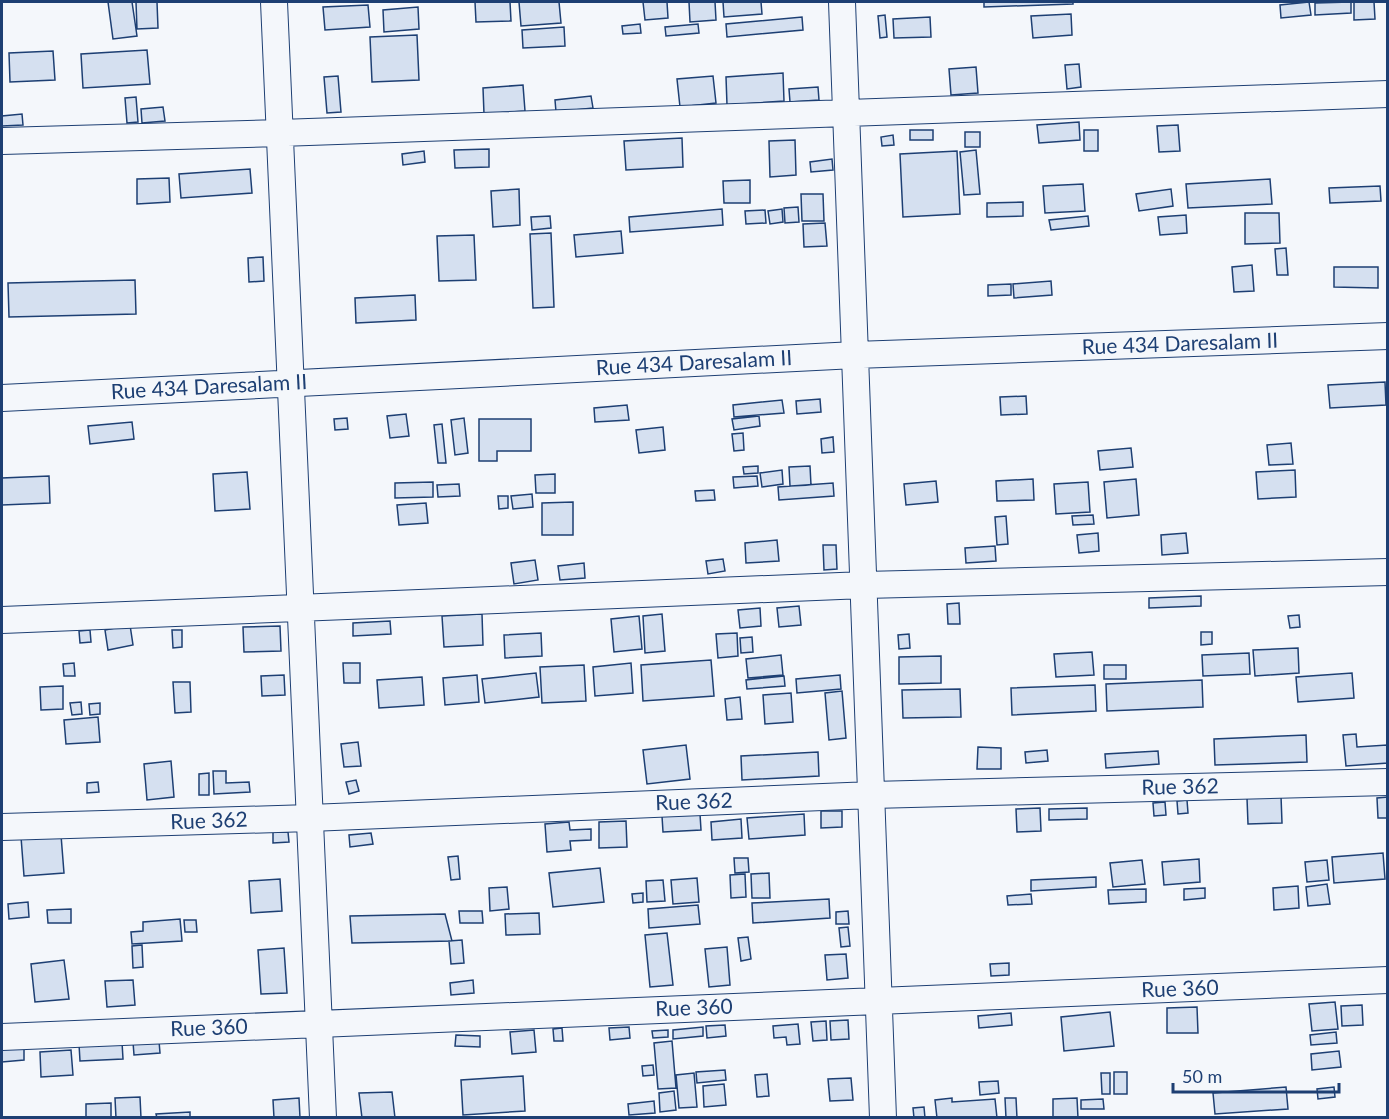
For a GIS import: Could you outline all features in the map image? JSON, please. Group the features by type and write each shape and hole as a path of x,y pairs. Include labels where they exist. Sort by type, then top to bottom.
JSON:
{"street":[{"path":"274,2 323,1118"},
{"path":"842,2 883,1118"},
{"path":"2,141 1388,93"},
{"name":"Rue 434 Daresalam II","path":"2,398 855,355 1388,336"},
{"path":"2,620 864,585 1388,572"},
{"name":"Rue 362","path":"2,827 310,818 872,795 1388,782"},
{"name":"Rue 360","path":"2,1037 1388,980"}],"building":[{"path":"108,2 132,2 137,36 113,39"},
{"path":"136,2 157,2 158,28 137,29"},
{"path":"475,2 510,2 511,21 476,22"},
{"path":"519,2 559,2 561,23 521,26"},
{"path":"643,2 667,2 668,18 645,20"},
{"path":"689,2 715,2 716,20 690,22"},
{"path":"723,2 761,2 762,14 724,17"},
{"path":"984,2 1073,2 1073,4 984,7"},
{"path":"1309,2 1311,15 1281,18 1280,5"},
{"path":"1351,2 1351,13 1315,15 1315,3"},
{"path":"1354,2 1374,2 1375,19 1354,20"},
{"path":"368,5 370,27 325,30 323,7"},
{"path":"418,7 419,29 384,32 383,10"},
{"path":"1071,14 1072,35 1033,38 1031,16"},
{"path":"885,15 887,37 880,38 878,16"},
{"path":"802,17 803,30 727,37 726,24"},
{"path":"930,17 931,37 894,38 893,19"},
{"path":"640,24 641,33 623,34 622,26"},
{"path":"698,24 699,33 666,36 665,27"},
{"path":"564,27 565,46 523,48 522,30"},
{"path":"417,35 419,80 372,82 370,37"},
{"path":"147,50 150,84 83,88 81,54"},
{"path":"53,51 55,80 10,82 9,53"},
{"path":"1079,64 1081,87 1067,89 1065,65"},
{"path":"976,67 978,93 951,95 949,69"},
{"path":"783,73 784,101 727,105 726,77"},
{"path":"338,76 341,112 327,113 324,77"},
{"path":"713,76 716,103 680,107 677,79"},
{"path":"523,85 525,111 484,114 483,88"},
{"path":"818,87 819,100 790,102 789,89"},
{"path":"591,96 593,108 556,112 555,100"},
{"path":"136,97 138,122 127,123 125,98"},
{"path":"163,107 165,121 142,123 141,109"},
{"path":"22,114 23,125 2,126 2,116"},
{"path":"1079,122 1080,140 1039,143 1037,125"},
{"path":"1178,125 1180,151 1159,152 1157,126"},
{"path":"910,130 933,130 933,140 910,140"},
{"path":"1084,130 1098,130 1098,151 1084,151"},
{"path":"965,132 980,132 980,147 965,147"},
{"path":"893,135 894,145 882,146 881,137"},
{"path":"682,138 683,167 626,170 624,141"},
{"path":"795,140 796,175 770,177 769,141"},
{"path":"489,149 489,167 455,168 454,150"},
{"path":"976,150 980,194 964,195 960,152"},
{"path":"424,151 425,162 403,165 402,154"},
{"path":"957,151 960,214 903,217 900,154"},
{"path":"832,159 833,170 811,172 810,162"},
{"path":"250,169 252,193 181,198 179,174"},
{"path":"169,178 170,202 137,204 137,179"},
{"path":"1270,179 1272,204 1188,208 1186,184"},
{"path":"750,180 750,203 724,203 723,181"},
{"path":"1083,184 1085,211 1045,213 1043,186"},
{"path":"1380,186 1381,201 1330,203 1329,188"},
{"path":"519,189 520,225 493,227 491,191"},
{"path":"1171,189 1173,206 1139,211 1136,194"},
{"path":"801,194 823,194 824,221 802,221"},
{"path":"1023,202 1023,216 987,217 987,203"},
{"path":"798,207 799,222 785,223 784,208"},
{"path":"722,209 723,225 630,232 629,217"},
{"path":"782,209 783,222 770,224 768,211"},
{"path":"765,210 766,223 746,224 745,211"},
{"path":"1245,213 1279,213 1280,243 1245,244"},
{"path":"1186,215 1187,233 1160,235 1158,217"},
{"path":"550,216 551,228 532,230 531,217"},
{"path":"1088,216 1089,226 1051,230 1049,220"},
{"path":"825,223 827,246 804,247 803,224"},
{"path":"621,231 623,253 576,257 574,235"},
{"path":"551,233 554,307 533,308 530,234"},
{"path":"474,235 476,280 439,281 437,236"},
{"path":"1286,248 1288,275 1277,275 1275,249"},
{"path":"263,257 264,281 249,282 248,258"},
{"path":"1252,265 1254,291 1234,292 1232,267"},
{"path":"1334,267 1378,267 1378,288 1334,287"},
{"path":"135,280 136,314 9,317 8,283"},
{"path":"1051,281 1052,295 1014,298 1013,284"},
{"path":"1011,284 1011,295 988,296 988,285"},
{"path":"415,295 416,320 356,323 355,298"},
{"path":"1385,382 1386,405 1330,408 1328,385"},
{"path":"1026,396 1027,414 1001,415 1000,397"},
{"path":"820,399 821,412 797,414 796,401"},
{"path":"782,400 784,413 734,417 733,405"},
{"path":"627,405 629,420 595,422 594,408"},
{"path":"406,414 409,436 390,438 387,416"},
{"path":"759,416 760,426 734,430 732,419"},
{"path":"347,418 348,429 335,430 334,419"},
{"path":"464,418 468,453 455,455 451,420"},
{"path":"479,419 531,419 531,451 497,451 497,461 479,461"},
{"path":"132,422 134,439 90,444 88,426"},
{"path":"442,424 446,463 438,463 434,425"},
{"path":"663,427 665,450 639,453 636,430"},
{"path":"743,433 744,450 734,451 732,434"},
{"path":"833,437 834,452 822,453 821,439"},
{"path":"1291,443 1293,464 1269,465 1267,445"},
{"path":"1131,448 1133,467 1100,470 1098,451"},
{"path":"758,466 758,473 744,474 743,467"},
{"path":"810,466 811,485 790,486 789,467"},
{"path":"782,470 783,484 762,487 760,473"},
{"path":"1295,470 1296,497 1258,499 1256,472"},
{"path":"247,472 250,509 215,511 213,474"},
{"path":"555,474 555,493 536,493 535,475"},
{"path":"49,476 50,503 2,505 2,478"},
{"path":"757,476 758,486 734,488 733,477"},
{"path":"1033,479 1034,500 997,501 996,481"},
{"path":"1136,479 1139,515 1107,518 1104,482"},
{"path":"936,481 938,502 906,505 904,484"},
{"path":"433,482 433,497 395,498 395,483"},
{"path":"1088,482 1090,512 1056,514 1054,484"},
{"path":"833,483 834,496 779,500 778,487"},
{"path":"459,484 460,496 438,497 437,485"},
{"path":"714,490 715,500 696,501 695,491"},
{"path":"532,494 533,507 513,509 511,496"},
{"path":"498,496 508,496 508,508 499,509"},
{"path":"573,502 573,535 542,535 542,503"},
{"path":"426,503 428,523 399,525 397,505"},
{"path":"1093,515 1094,524 1073,525 1072,516"},
{"path":"1006,516 1008,544 997,545 995,517"},
{"path":"1098,533 1099,551 1079,553 1077,535"},
{"path":"1186,533 1188,553 1162,555 1161,535"},
{"path":"777,540 779,561 746,563 745,543"},
{"path":"823,545 836,545 837,569 824,570"},
{"path":"995,546 996,561 966,563 965,548"},
{"path":"723,559 725,571 708,574 706,561"},
{"path":"535,560 538,580 514,584 511,563"},
{"path":"584,563 585,578 560,580 558,566"},
{"path":"1201,596 1201,606 1149,608 1149,598"},
{"path":"959,603 960,624 948,624 947,604"},
{"path":"799,606 801,625 779,627 777,608"},
{"path":"760,608 761,626 740,628 738,610"},
{"path":"482,614 483,645 444,647 442,616"},
{"path":"662,614 665,651 645,653 643,616"},
{"path":"1299,615 1300,627 1290,628 1288,616"},
{"path":"639,616 642,649 614,652 611,619"},
{"path":"390,621 391,634 353,636 353,623"},
{"path":"130,625 133,645 108,650 105,630"},
{"path":"280,626 281,651 244,652 243,627"},
{"path":"90,630 91,642 80,643 79,631"},
{"path":"172,630 182,630 182,647 173,648"},
{"path":"1201,632 1212,632 1212,644 1201,645"},
{"path":"541,633 542,656 505,658 504,635"},
{"path":"737,633 738,656 718,658 716,634"},
{"path":"909,634 910,648 899,649 898,635"},
{"path":"752,637 753,652 741,653 740,638"},
{"path":"1298,648 1299,673 1255,676 1253,650"},
{"path":"1092,652 1094,675 1056,677 1054,654"},
{"path":"1249,653 1250,674 1203,676 1202,655"},
{"path":"781,655 783,675 748,678 746,659"},
{"path":"941,656 941,683 899,684 899,657"},
{"path":"711,660 714,696 643,701 641,665"},
{"path":"74,663 75,676 64,676 63,664"},
{"path":"343,663 360,663 360,683 344,683"},
{"path":"631,663 633,693 595,696 593,667"},
{"path":"584,665 586,701 542,703 540,667"},
{"path":"1104,665 1126,665 1126,679 1104,679"},
{"path":"536,673 539,697 485,703 482,679"},
{"path":"1352,673 1354,698 1298,702 1296,677"},
{"path":"284,675 285,695 262,696 261,676"},
{"path":"477,675 479,702 445,705 443,678"},
{"path":"840,675 841,689 797,693 796,679"},
{"path":"784,676 785,686 747,689 746,680"},
{"path":"422,677 424,705 379,708 377,680"},
{"path":"1202,680 1203,707 1107,711 1106,684"},
{"path":"173,682 190,682 191,712 175,713"},
{"path":"1095,685 1096,711 1012,715 1011,688"},
{"path":"63,686 63,709 41,710 40,687"},
{"path":"960,689 961,717 903,718 902,690"},
{"path":"842,691 846,738 829,740 825,693"},
{"path":"791,693 793,722 765,724 763,695"},
{"path":"740,697 742,719 727,720 725,699"},
{"path":"81,702 82,714 72,715 70,703"},
{"path":"100,703 100,714 90,715 89,704"},
{"path":"98,717 100,742 66,744 64,720"},
{"path":"1356,734 1357,747 1387,745 1388,763 1346,766 1343,735"},
{"path":"1306,735 1307,762 1215,765 1214,739"},
{"path":"358,742 361,766 344,767 341,744"},
{"path":"686,745 690,779 647,784 643,750"},
{"path":"978,747 1001,748 1001,769 977,769"},
{"path":"1047,750 1048,761 1026,763 1025,752"},
{"path":"1158,751 1159,764 1106,768 1105,754"},
{"path":"818,752 819,776 742,780 741,756"},
{"path":"171,761 174,797 147,800 144,764"},
{"path":"213,771 226,771 226,783 249,782 250,792 214,794"},
{"path":"209,773 209,795 199,795 199,774"},
{"path":"356,780 359,791 349,794 346,782"},
{"path":"98,782 99,792 87,793 87,783"},
{"path":"1281,796 1282,823 1248,824 1247,798"},
{"path":"1388,797 1388,818 1378,818 1377,798"},
{"path":"1187,800 1188,813 1178,814 1177,801"},
{"path":"1165,802 1166,815 1154,816 1153,803"},
{"path":"1040,808 1041,831 1017,832 1016,809"},
{"path":"1087,808 1087,819 1049,820 1049,809"},
{"path":"821,811 842,811 842,827 821,828"},
{"path":"700,814 701,830 663,832 662,816"},
{"path":"804,814 805,835 749,839 747,818"},
{"path":"741,819 742,838 712,840 711,822"},
{"path":"626,821 627,847 599,848 599,822"},
{"path":"569,822 570,830 591,829 591,840 570,841 571,850 547,852 545,824"},
{"path":"273,832 288,832 289,842 273,843"},
{"path":"371,833 373,844 350,847 349,835"},
{"path":"61,835 64,873 24,876 21,837"},
{"path":"1383,853 1385,879 1334,883 1332,857"},
{"path":"458,856 460,879 451,880 448,857"},
{"path":"734,858 748,858 749,872 735,873"},
{"path":"1199,859 1200,882 1164,885 1162,862"},
{"path":"1142,860 1145,884 1113,887 1110,863"},
{"path":"1327,860 1329,880 1307,882 1305,862"},
{"path":"600,868 604,902 553,907 549,873"},
{"path":"769,873 770,898 752,898 751,874"},
{"path":"745,874 746,897 731,898 730,875"},
{"path":"1096,877 1096,887 1031,891 1031,880"},
{"path":"697,878 699,902 673,904 671,880"},
{"path":"280,879 282,911 251,913 249,881"},
{"path":"663,880 665,901 647,902 646,881"},
{"path":"1327,884 1330,904 1308,906 1306,887"},
{"path":"1298,886 1299,908 1274,910 1273,888"},
{"path":"507,887 509,909 490,911 489,888"},
{"path":"1205,888 1205,898 1184,900 1184,889"},
{"path":"1146,889 1146,902 1109,904 1108,890"},
{"path":"643,893 643,902 633,903 632,894"},
{"path":"1031,894 1032,904 1008,905 1007,896"},
{"path":"829,899 830,918 753,923 752,903"},
{"path":"28,902 29,917 9,919 8,904"},
{"path":"698,905 700,924 649,928 648,909"},
{"path":"71,909 71,923 48,923 47,910"},
{"path":"459,911 482,911 483,923 460,923"},
{"path":"848,911 849,924 836,924 836,912"},
{"path":"539,913 540,934 506,935 505,914"},
{"path":"445,914 452,941 352,943 350,916"},
{"path":"180,919 182,941 132,944 131,932 143,931 143,922"},
{"path":"184,920 196,920 197,932 185,932"},
{"path":"848,927 850,946 841,947 839,928"},
{"path":"667,933 673,985 650,987 645,935"},
{"path":"748,937 751,959 741,961 738,938"},
{"path":"462,940 464,963 451,964 449,941"},
{"path":"142,945 143,967 133,968 132,946"},
{"path":"727,947 730,985 709,987 705,949"},
{"path":"284,948 287,993 261,994 258,950"},
{"path":"846,954 848,978 827,980 825,955"},
{"path":"64,960 69,999 35,1002 31,964"},
{"path":"1009,963 1009,975 991,976 990,964"},
{"path":"133,980 135,1005 107,1007 105,981"},
{"path":"473,980 474,993 451,995 450,983"},
{"path":"1335,1002 1338,1029 1312,1031 1309,1004"},
{"path":"1362,1005 1363,1025 1342,1026 1341,1006"},
{"path":"1197,1007 1198,1033 1167,1033 1167,1008"},
{"path":"1110,1012 1114,1046 1064,1051 1061,1017"},
{"path":"1011,1013 1012,1025 979,1028 978,1016"},
{"path":"848,1020 849,1039 831,1040 830,1021"},
{"path":"826,1021 827,1040 813,1041 811,1022"},
{"path":"798,1024 800,1044 787,1045 786,1037 774,1038 773,1026"},
{"path":"725,1025 726,1036 707,1038 706,1026"},
{"path":"629,1027 630,1038 610,1040 609,1028"},
{"path":"703,1027 703,1036 673,1039 673,1030"},
{"path":"562,1028 563,1041 554,1041 553,1029"},
{"path":"534,1030 536,1052 512,1054 510,1032"},
{"path":"668,1030 668,1037 653,1038 652,1031"},
{"path":"1336,1032 1337,1043 1311,1045 1310,1035"},
{"path":"456,1035 480,1036 480,1047 455,1046"},
{"path":"159,1041 160,1053 134,1055 133,1042"},
{"path":"672,1041 676,1088 658,1089 654,1043"},
{"path":"122,1042 123,1059 80,1061 79,1044"},
{"path":"24,1048 24,1060 2,1062 2,1049"},
{"path":"71,1050 73,1075 41,1077 40,1052"},
{"path":"1339,1051 1341,1067 1312,1070 1311,1054"},
{"path":"653,1065 654,1075 643,1076 642,1066"},
{"path":"725,1070 726,1080 697,1083 696,1072"},
{"path":"1114,1072 1127,1072 1127,1094 1114,1094"},
{"path":"694,1073 697,1107 679,1108 676,1075"},
{"path":"1101,1073 1110,1073 1110,1094 1102,1094"},
{"path":"767,1074 769,1096 757,1097 755,1075"},
{"path":"523,1076 525,1111 463,1115 461,1080"},
{"path":"851,1078 853,1100 830,1101 828,1079"},
{"path":"998,1081 999,1093 980,1095 979,1082"},
{"path":"724,1084 726,1105 704,1107 703,1086"},
{"path":"1286,1087 1288,1109 1215,1114 1213,1093"},
{"path":"1334,1087 1335,1097 1318,1099 1317,1089"},
{"path":"674,1091 676,1110 660,1112 659,1093"},
{"path":"392,1092 395,1118 362,1118 359,1093"},
{"path":"140,1097 141,1118 116,1118 115,1098"},
{"path":"299,1098 300,1118 274,1118 273,1100"},
{"path":"952,1098 952,1102 995,1099 997,1118 937,1118 935,1100"},
{"path":"1005,1098 1016,1098 1017,1118 1006,1118"},
{"path":"1077,1098 1078,1118 1053,1118 1053,1099"},
{"path":"1103,1099 1104,1109 1081,1109 1081,1100"},
{"path":"654,1101 655,1113 629,1115 628,1104"},
{"path":"111,1103 111,1118 86,1118 86,1104"},
{"path":"924,1107 925,1118 914,1118 913,1108"},
{"path":"190,1112 190,1118 157,1118 156,1114"}]}
